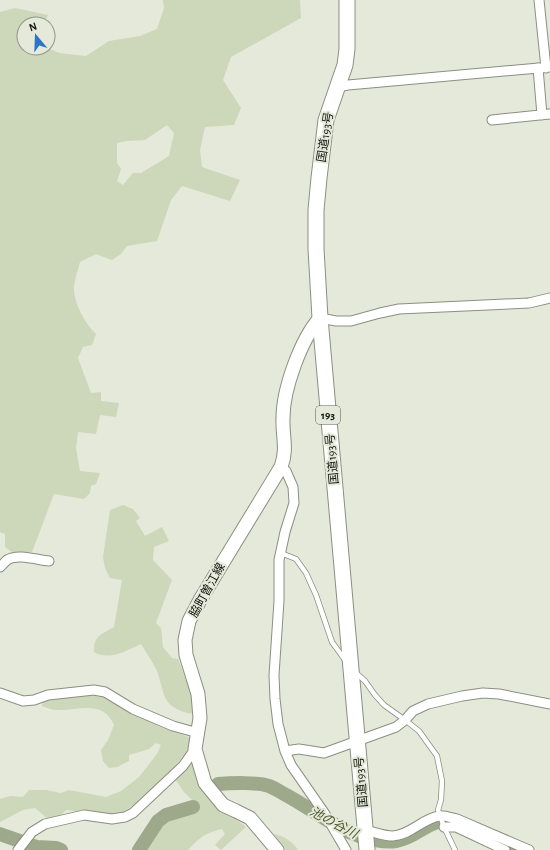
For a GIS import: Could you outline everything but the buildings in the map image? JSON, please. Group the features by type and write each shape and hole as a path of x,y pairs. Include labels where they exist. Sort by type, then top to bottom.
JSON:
{"highway":[{"name":"国道193号","path":"347,0 347,49 345,65 326,120 316,210 316,249 320,318 366,839"}],"main road":[{"name":"脇町曽江線","path":"277,850 250,818 223,805 206,783 195,749 200,718 198,694 186,655 185,640 190,621 211,581 281,467 285,456 283,420 284,400 292,371 313,325 320,318"}],"street":[{"path":"492,120 546,114 545,68 539,0"},
{"path":"337,87 545,68"},
{"path":"320,318 336,321 352,321 399,309 529,303 550,298"},
{"path":"281,467 286,471 293,487 294,503 285,532 279,560 279,601 274,675 278,724 285,751 291,765 325,814 346,850"},
{"path":"0,567 7,560 12,558 49,561"},
{"path":"0,693 23,701 34,700 48,695 94,690 105,692 133,709 172,726 198,733"},
{"path":"285,751 299,749 324,753 396,727 413,711 428,704 462,696 483,693 499,694 550,704"},
{"path":"22,845 32,832 45,824 84,815 112,819 125,817 133,813 183,766 195,749"},
{"path":"366,839 402,834 429,819 442,821 505,850"},
{"path":"442,821 457,819 529,850"}],"lane":[{"path":"281,553 296,559 306,573 316,595 332,642 351,668 365,681 384,705 419,731 437,756 442,780 441,800 438,810 455,850"}],"green space":[{"path":"163,0 300,0 301,18 231,57 223,80 241,108 234,125 205,127 200,150 202,167 240,180 230,201 182,186 171,200 157,241 127,246 121,254 112,260 96,254 80,262 74,286 75,299 80,312 96,334 92,345 83,347 78,358 91,393 101,392 101,401 119,403 116,417 100,415 96,434 78,432 76,448 80,471 100,473 96,484 91,486 90,493 84,499 54,494 32,552 12,552 5,547 5,534 0,532 0,12 15,8 48,15 16,16 16,56 56,56 56,52 86,56 109,41 140,36 157,29 164,8","holes":["167,125 174,133 169,156 141,173 133,173 123,185 117,181 121,169 117,163 117,143 145,140"]},
{"path":"123,505 133,509 140,518 136,521 145,536 162,527 169,541 154,547 153,560 172,580 156,623 161,628 163,647 172,658 178,659 189,688 194,707 191,714 174,708 169,704 154,664 141,644 118,654 106,656 94,652 95,642 99,636 114,627 122,580 110,578 105,568 103,557 110,510"},
{"path":"99,693 158,726 191,738 187,750 180,760 145,796 119,813 100,814 66,810 60,816 48,819 35,808 23,810 0,822 0,799 10,796 23,797 29,790 46,790 61,793 69,790 106,797 121,791 139,777 157,754 161,745 156,743 149,749 129,755 129,761 117,767 109,768 103,761 101,750 108,740 114,725 109,717 97,709 82,708 56,710 42,706 43,700"},
{"path":"192,759 216,804 246,827 221,850 215,845 225,834 222,829 203,836 188,850 144,850 161,823 169,817 200,808 184,792 175,779"},
{"path":"274,834 288,839 298,850 285,850"}],"waterway":[{"name":"池の谷川","path":"218,784 251,783 269,786 297,801 340,828 375,840 396,841 405,839 440,821 458,823"},
{"name":"池の谷川","path":"139,850 158,821 166,815 193,807"},
{"name":"池の谷川","path":"0,834 37,847 56,848 61,850"},
{"name":"池の谷川","path":"490,837 517,850"}]}
